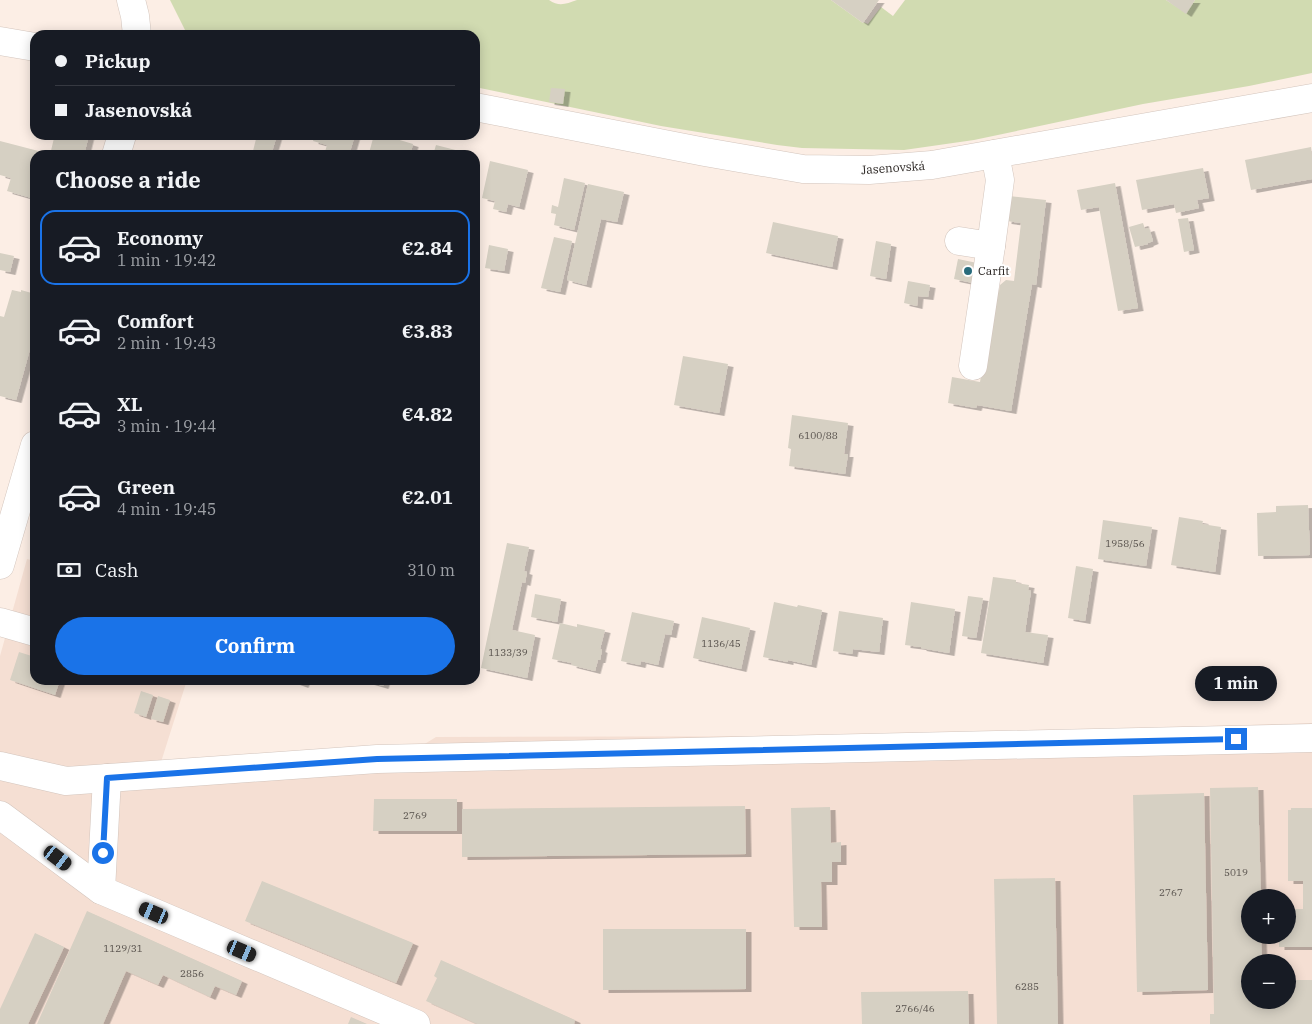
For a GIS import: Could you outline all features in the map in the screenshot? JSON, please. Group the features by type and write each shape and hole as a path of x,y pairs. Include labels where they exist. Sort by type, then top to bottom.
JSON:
{"street":[{"path":"131,0 136,30"},
{"path":"0,41 30,46"},
{"name":"Jasenovská","path":"480,108 803,169 868,170 932,165 1312,98"},
{"path":"973,366 1000,180 995,154"},
{"path":"959,241 991,246"},
{"path":"0,565 30,462"},
{"path":"0,622 30,631"},
{"path":"0,766 66,781 377,759 1312,738"},
{"path":"100,890 107,778"},
{"path":"0,815 100,890 416,1024"}],"shaded area":[{"path":"27,559 30,560 30,685 185,685 161,762 423,745 436,737 862,736 1312,723 1312,1024 0,1024 0,656"}],"green space":[{"path":"170,0 549,0 559,4 566,4 577,0 831,0 863,23 868,24 881,7 893,16 905,0 1166,0 1186,13 1195,0 1312,0 1312,73 1143,104 974,140 904,150 802,148 661,126 480,88 480,30 185,30"}],"building":[{"path":"831,0 879,0 863,23"},
{"path":"1166,0 1195,0 1186,14"},
{"path":"551,88 565,89 563,104 549,102"},
{"path":"54,140 88,140 85,150 51,150"},
{"path":"256,140 276,140 272,150 253,150"},
{"path":"354,140 350,150 326,150 327,145 313,141"},
{"path":"373,140 400,140 413,144 411,150 370,150"},
{"path":"0,141 35,150 30,150 30,198 7,191 11,178 0,175"},
{"path":"436,145 455,150 434,150"},
{"path":"1311,147 1312,179 1251,190 1245,160"},
{"path":"490,161 528,170 519,207 508,204 506,212 493,209 495,201 482,198"},
{"path":"1203,168 1209,198 1197,200 1199,208 1176,213 1174,204 1142,210 1136,180"},
{"path":"564,178 585,183 574,230 554,225 556,214 551,213 552,205 558,207"},
{"path":"1115,183 1138,308 1118,311 1099,207 1081,210 1077,190"},
{"path":"588,184 624,192 617,222 601,219 586,285 567,280"},
{"path":"1009,196 1046,200 1036,285 1032,284 1011,411 977,405 976,408 948,403 952,377 980,382 996,291 999,291 1000,285 1006,280 1014,281 1021,223 1006,221"},
{"path":"1188,218 1194,250 1184,252 1178,219"},
{"path":"773,222 838,236 832,267 766,253"},
{"path":"1143,223 1145,229 1149,228 1153,241 1135,247 1129,227"},
{"path":"554,237 572,241 560,292 541,288"},
{"path":"876,241 891,244 886,279 870,276"},
{"path":"489,245 508,249 504,271 485,268"},
{"path":"0,253 14,256 10,272 0,270"},
{"name":"Carfit","path":"958,259 982,264 978,284 954,279"},
{"path":"908,281 930,285 928,297 918,296 917,306 904,303"},
{"path":"12,290 30,293 30,349 16,400 0,396 0,316 4,317"},
{"path":"683,356 728,364 719,413 674,405"},
{"path":"792,415 848,423 844,454 848,454 845,474 789,466 791,449 788,448"},
{"path":"1308,505 1310,555 1258,556 1257,513 1276,512 1276,506"},
{"path":"1179,517 1203,521 1202,524 1221,527 1215,572 1171,565"},
{"path":"1103,520 1152,527 1146,566 1098,559"},
{"path":"507,543 529,547 524,571 527,572 525,583 522,582 512,630 535,635 527,678 481,668"},
{"path":"1076,566 1093,569 1085,621 1068,618"},
{"path":"993,577 1016,580 1016,583 1029,585 1028,590 1031,591 1025,632 1048,635 1043,663 981,653"},
{"path":"535,594 561,599 557,622 531,617"},
{"path":"968,596 983,598 976,638 962,636"},
{"path":"774,602 822,610 811,665 763,657"},
{"path":"911,602 955,609 949,653 905,645"},
{"path":"839,611 883,618 879,652 853,649 852,654 833,651"},
{"path":"632,612 674,621 671,635 665,634 658,665 641,661 640,665 621,661"},
{"path":"702,617 750,628 741,669 693,658"},
{"path":"560,623 577,627 577,624 605,630 600,649 602,650 600,660 598,660 595,671 571,665 572,663 552,659"},
{"path":"19,652 30,655 30,685 58,685 55,695 10,680"},
{"path":"141,691 153,695 146,717 134,713"},
{"path":"158,696 170,700 163,722 151,719"},
{"path":"1258,787 1261,889 1241,889 1241,944 1261,944 1262,954 1241,954 1241,1009 1296,1009 1296,980 1312,980 1312,1024 1210,1024 1210,1014 1214,1014 1210,788"},
{"path":"1204,793 1208,990 1137,992 1133,795"},
{"path":"374,799 457,799 457,831 373,831"},
{"path":"745,806 746,854 462,857 462,809"},
{"path":"830,807 831,843 841,842 841,862 832,862 832,882 821,882 822,927 794,927 791,808"},
{"path":"1291,808 1312,808 1312,947 1279,947 1279,944 1296,944 1296,909 1303,909 1303,881 1288,881 1288,810 1291,810"},
{"path":"1055,878 1058,1024 997,1024 994,879"},
{"path":"262,881 413,943 396,983 245,921"},
{"path":"87,911 242,981 236,995 215,986 210,997 163,975 158,985 126,971 103,1024 37,1024"},
{"path":"603,929 746,929 746,989 603,990"},
{"path":"35,933 64,947 28,1024 0,1024 0,1009"},
{"path":"441,960 575,1020 574,1024 477,1024 426,1001 437,978 434,976"},
{"path":"968,991 969,1024 862,1024 861,992"},
{"path":"351,1017 367,1024 348,1024"}],"place":[{"name":"Carfit","path":"968,271"}],"route":[{"path":"103,853 107,778 377,759 1236,739"}]}
